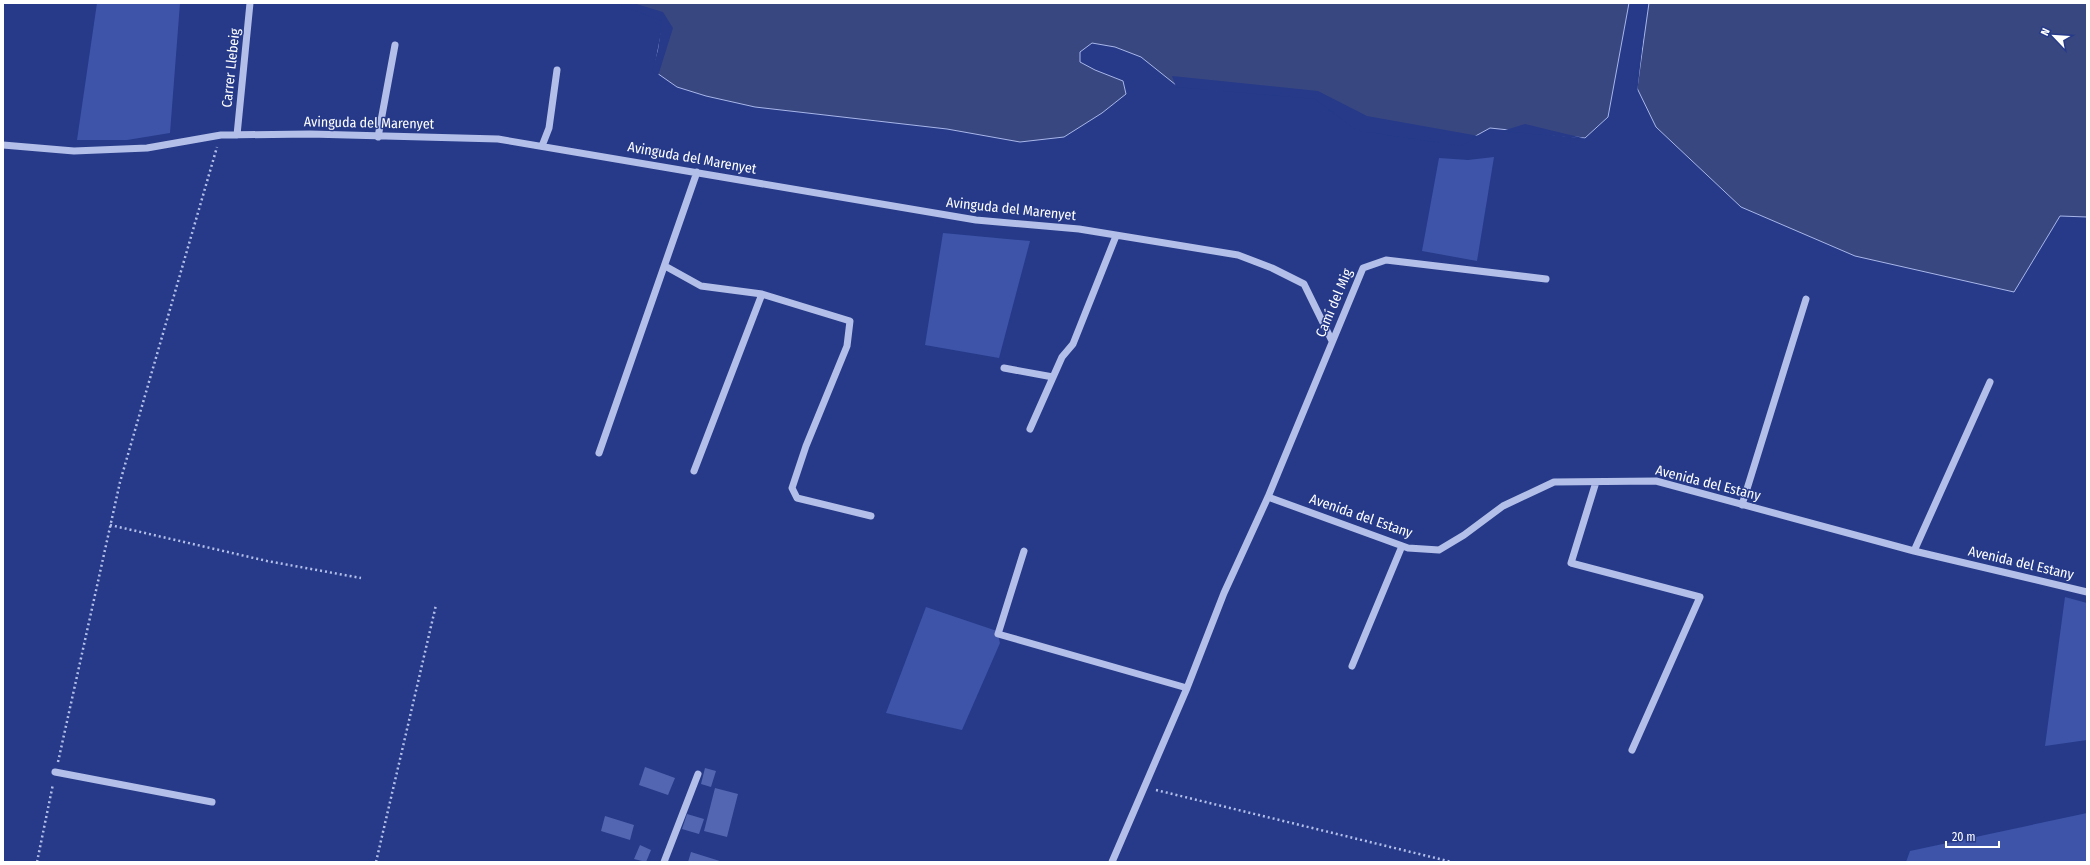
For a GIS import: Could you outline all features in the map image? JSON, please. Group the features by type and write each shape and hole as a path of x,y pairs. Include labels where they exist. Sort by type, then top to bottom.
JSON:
{"street":[{"name":"Carrer Llebeig","path":"238,135 250,3"},
{"path":"378,137 395,45"},
{"path":"542,146 549,128 557,70"},
{"name":"Avinguda del Marenyet","path":"3,145 74,151 132,149 147,148 221,135 498,139 976,220 1079,229 1238,255 1272,268 1304,284 1332,341"},
{"path":"599,453 697,172"},
{"path":"1030,429 1062,357 1074,344 1116,236"},
{"name":"Camí del Mig","path":"1112,862 1146,787 1224,593 1268,497 1363,268 1386,260 1546,279"},
{"path":"665,266 701,286 762,294 850,321 847,346 806,446 792,488 797,498 871,516"},
{"path":"694,471 762,294"},
{"path":"1742,505 1806,299"},
{"path":"1004,368 1053,377"},
{"path":"1914,551 1990,382"},
{"name":"Avenida del Estany","path":"1268,497 1402,546 1439,550 1464,535 1503,506 1554,482 1656,481 1914,551 2087,592"},
{"path":"1596,482 1571,563 1700,597 1632,750"},
{"path":"1352,666 1402,546"},
{"path":"1024,552 998,634 1187,688"},
{"path":"55,772 212,802"},
{"path":"664,862 698,774"}],"path":[{"path":"37,862 55,772 120,482 221,135"},
{"path":"110,526 267,561 361,578"},
{"path":"376,862 436,605"},
{"path":"1146,787 1452,862"}],"shaded area":[{"path":"97,3 180,3 170,133 127,140 77,140"},
{"path":"616,3 1629,3 1608,117 1585,138 1490,128 1461,144 1358,128 1316,97 1176,85 1141,57 1115,47 1092,43 1080,52 1080,62 1095,70 1123,81 1126,94 1102,113 1064,137 1020,142 947,129 755,107 706,96 677,87 654,71 664,20 631,6"},
{"path":"1649,3 2087,3 2087,217 2060,216 2014,292 1855,256 1741,207 1656,127 1637,88"},
{"path":"1494,157 1477,261 1422,251 1439,158 1468,160"},
{"path":"943,233 1030,241 999,358 925,345"},
{"path":"2065,597 2087,603 2087,740 2045,746"},
{"path":"926,607 997,631 1000,643 962,730 886,713"},
{"path":"2087,813 2087,862 1906,862 1910,851"}],"pier":[{"path":"614,3 633,3 663,12 673,28 658,76 652,71 658,50 662,21"},
{"path":"1647,3 1637,94 1635,87"},
{"path":"1172,76 1318,91 1367,116 1479,136 1461,146 1361,131 1356,130 1315,99 1176,87"},
{"path":"1525,124 1587,139 1502,131"}],"building":[{"path":"645,767 675,778 668,795 639,785"},
{"path":"705,768 716,771 711,787 701,784"},
{"path":"715,788 738,794 727,837 704,831"},
{"path":"687,814 704,819 699,834 682,829"},
{"path":"605,816 634,825 630,840 601,831"},
{"path":"640,845 651,850 646,862 634,859"},
{"path":"691,852 723,862 688,862"}]}
